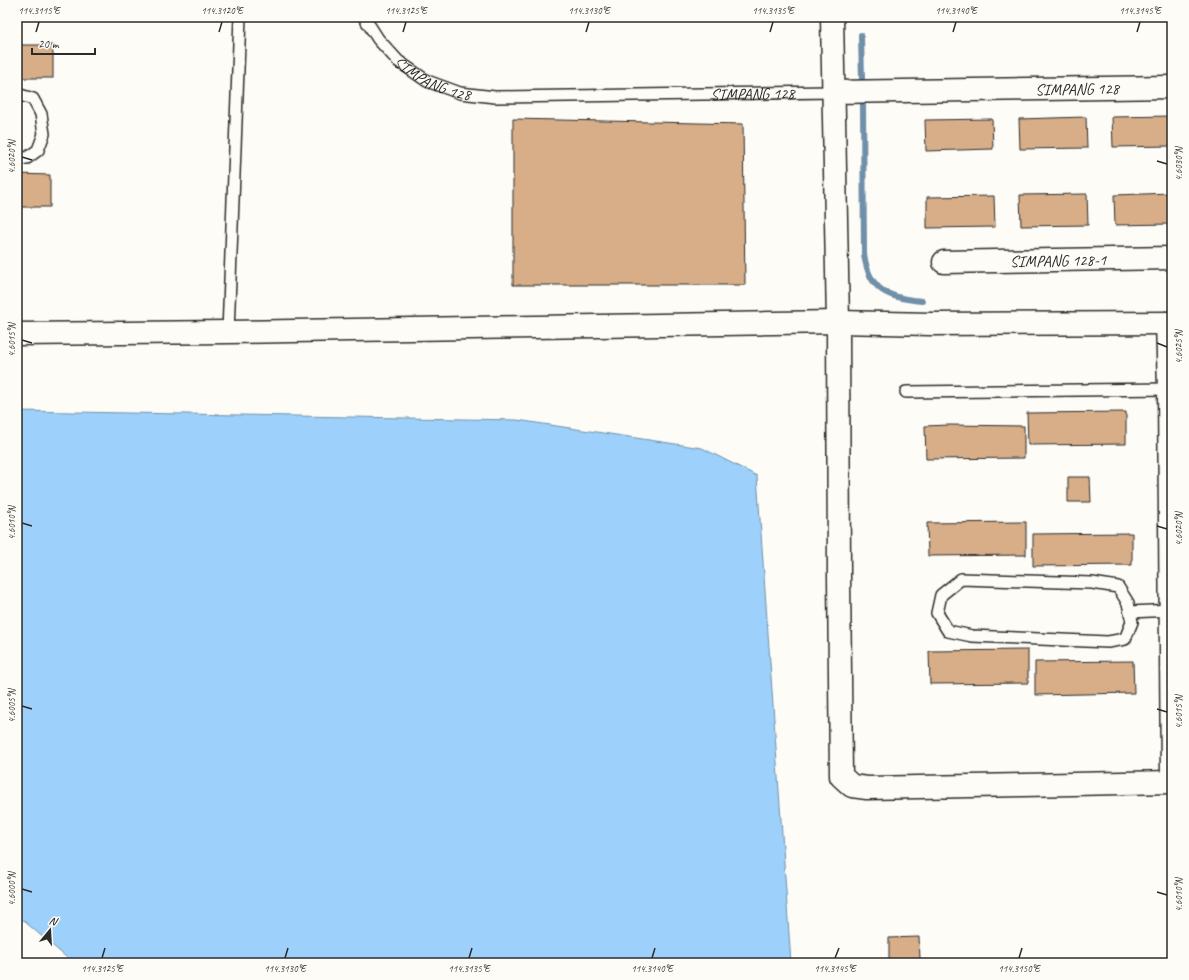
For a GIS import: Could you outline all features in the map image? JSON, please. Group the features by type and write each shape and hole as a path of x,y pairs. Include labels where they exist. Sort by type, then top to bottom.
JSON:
{"street":[{"path":"17,334 838,322 931,324 1169,323 1172,782 867,788 852,786 841,776 838,322 832,17"},
{"name":"SIMPANG 128","path":"833,92 1172,87"},
{"name":"SIMPANG 128-1","path":"944,262 1172,258"}],"lane":[{"path":"228,332 240,17"},
{"name":"SIMPANG 128","path":"364,17 378,39 398,61 427,81 460,93 495,97 833,92"},
{"path":"17,94 33,99 41,114 44,134 38,150 27,158 17,159"},
{"path":"906,392 1170,388"},
{"path":"961,579 1092,583 1118,587 1128,604 1130,612 1132,622 1125,639 1108,642 972,636 948,631 937,613 941,595 961,579"},
{"path":"1130,612 1171,610"}],"water":[{"path":"17,411 517,420 702,448 757,476 791,963 73,963 17,915"}],"building":[{"path":"17,45 53,45 53,78 17,78"},
{"path":"1172,116 1172,146 1113,147 1112,117"},
{"path":"1086,117 1087,148 1020,149 1019,119"},
{"path":"513,119 743,124 745,285 513,285"},
{"path":"992,119 993,149 926,151 925,120"},
{"path":"17,174 50,175 50,207 17,207"},
{"path":"1172,193 1172,224 1115,225 1114,195"},
{"path":"1087,194 1088,225 1021,226 1020,195"},
{"path":"994,196 995,227 927,228 927,197"},
{"path":"1126,412 1126,444 1028,445 1027,413"},
{"path":"925,426 1024,426 1024,458 926,459"},
{"path":"1068,477 1090,477 1091,502 1068,502"},
{"path":"1026,522 1026,555 928,556 927,523"},
{"path":"1132,533 1132,565 1033,566 1033,534"},
{"path":"1028,650 1028,683 930,684 929,651"},
{"path":"1133,661 1134,693 1035,695 1035,662"},
{"path":"919,937 920,959 889,960 889,938"}],"waterway":[{"path":"861,35 862,80"},
{"path":"863,103 864,254 867,267 870,277 882,290 890,295 899,298 922,301"}]}
